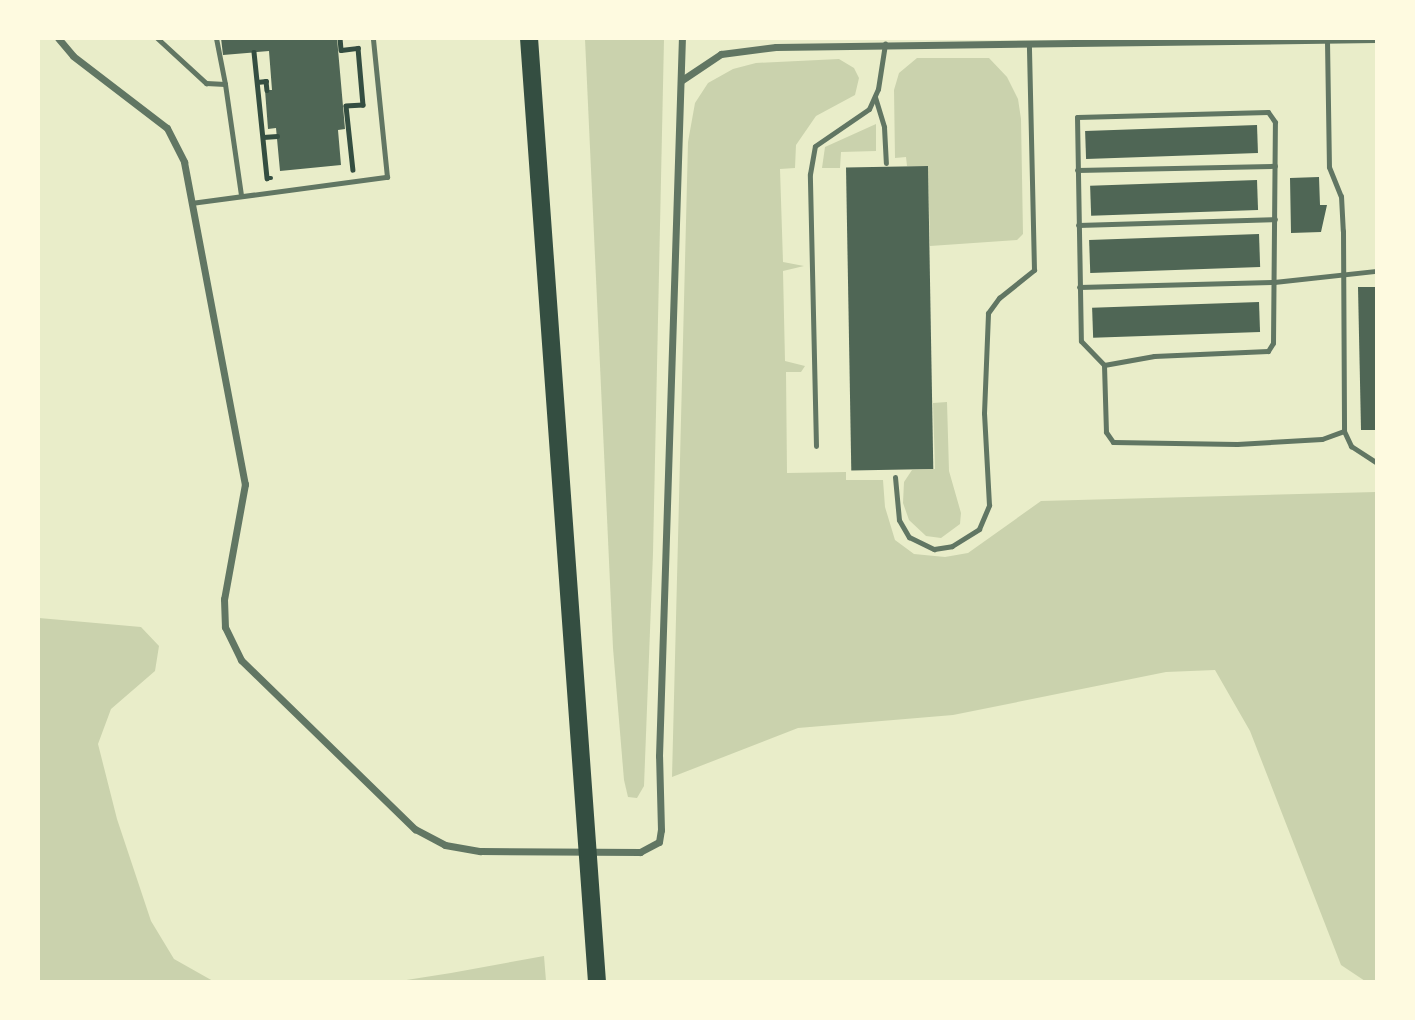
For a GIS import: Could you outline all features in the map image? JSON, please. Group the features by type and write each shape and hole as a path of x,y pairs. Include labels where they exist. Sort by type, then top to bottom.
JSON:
{"main road":[{"path":"529,38 597,982"}],"street":[{"path":"58,38 73,56 167,128 184,162 245,484 224,599 225,627 242,660 415,829 445,845 480,851 587,852 648,850 659,842 661,830 675,165 682,80 682,38"},
{"path":"682,80 721,54 746,49 885,44 1377,39"}],"lane":[{"path":"157,38 206,83 225,84"},
{"path":"216,38 241,195"},
{"path":"191,203 387,177 373,38"},
{"path":"1327,41 1329,167 1341,196 1345,272 1344,431 1351,446 1377,461"},
{"path":"816,446 810,174 815,146 869,109 875,97 885,44"},
{"path":"895,477 899,520 909,537 934,549 952,546 979,529 989,505 984,413 988,313 999,298 1034,270 1028,44"},
{"path":"875,97 884,127 886,163"},
{"path":"1104,365 1154,356 1268,351 1273,343 1275,122 1268,112 1077,117 1081,341 1104,365 1106,432 1113,442 1237,444 1322,439 1344,431"},
{"path":"1077,170 1275,166"},
{"path":"1078,225 1275,219"},
{"path":"1079,287 1274,282 1345,272 1377,271"}],"path":[{"path":"340,38 340,50 358,48 363,105 346,106 354,170 341,171"},
{"path":"254,52 267,178 279,177"},
{"path":"257,82 266,81 267,90"},
{"path":"263,137 277,136"}],"green space":[{"path":"585,39 664,39 653,553 644,786 637,798 628,797 624,780 613,648"},
{"path":"917,58 989,58 1007,77 1018,99 1021,119 1023,234 1017,240 930,246 928,166 907,166 906,157 895,158 894,90 899,73"},
{"path":"839,59 854,68 859,78 855,95 816,116 796,145 795,168 780,169 783,262 804,266 783,271 785,361 805,366 801,372 786,372 787,473 846,472 846,480 883,480 885,507 895,540 914,554 945,557 968,553 1041,501 1376,492 1376,981 1365,981 1341,965 1250,731 1215,670 1166,672 953,715 798,728 672,777 688,142 695,103 708,83 733,69 756,63"},
{"path":"876,124 876,151 841,152 840,168 822,168 825,147"},
{"path":"947,402 949,471 961,513 960,524 941,538 926,536 909,520 903,503 904,482 912,470 935,469 933,403"},
{"path":"39,618 141,627 159,646 155,671 111,709 98,744 117,819 151,921 174,959 213,981 39,981"},
{"path":"544,956 546,981 400,981 451,973"}],"building":[{"path":"221,38 337,38 345,129 338,130 341,165 280,171 276,128 268,129 265,90 272,90 269,51 223,55"},
{"path":"1257,125 1258,153 1086,159 1085,131"},
{"path":"928,166 933,469 851,470 846,167"},
{"path":"1319,177 1320,205 1327,205 1321,232 1291,233 1290,178"},
{"path":"1257,180 1258,210 1091,216 1090,186"},
{"path":"1259,234 1260,267 1090,273 1089,240"},
{"path":"1358,287 1376,287 1376,430 1361,430"},
{"path":"1259,302 1260,332 1093,338 1092,308"}]}
